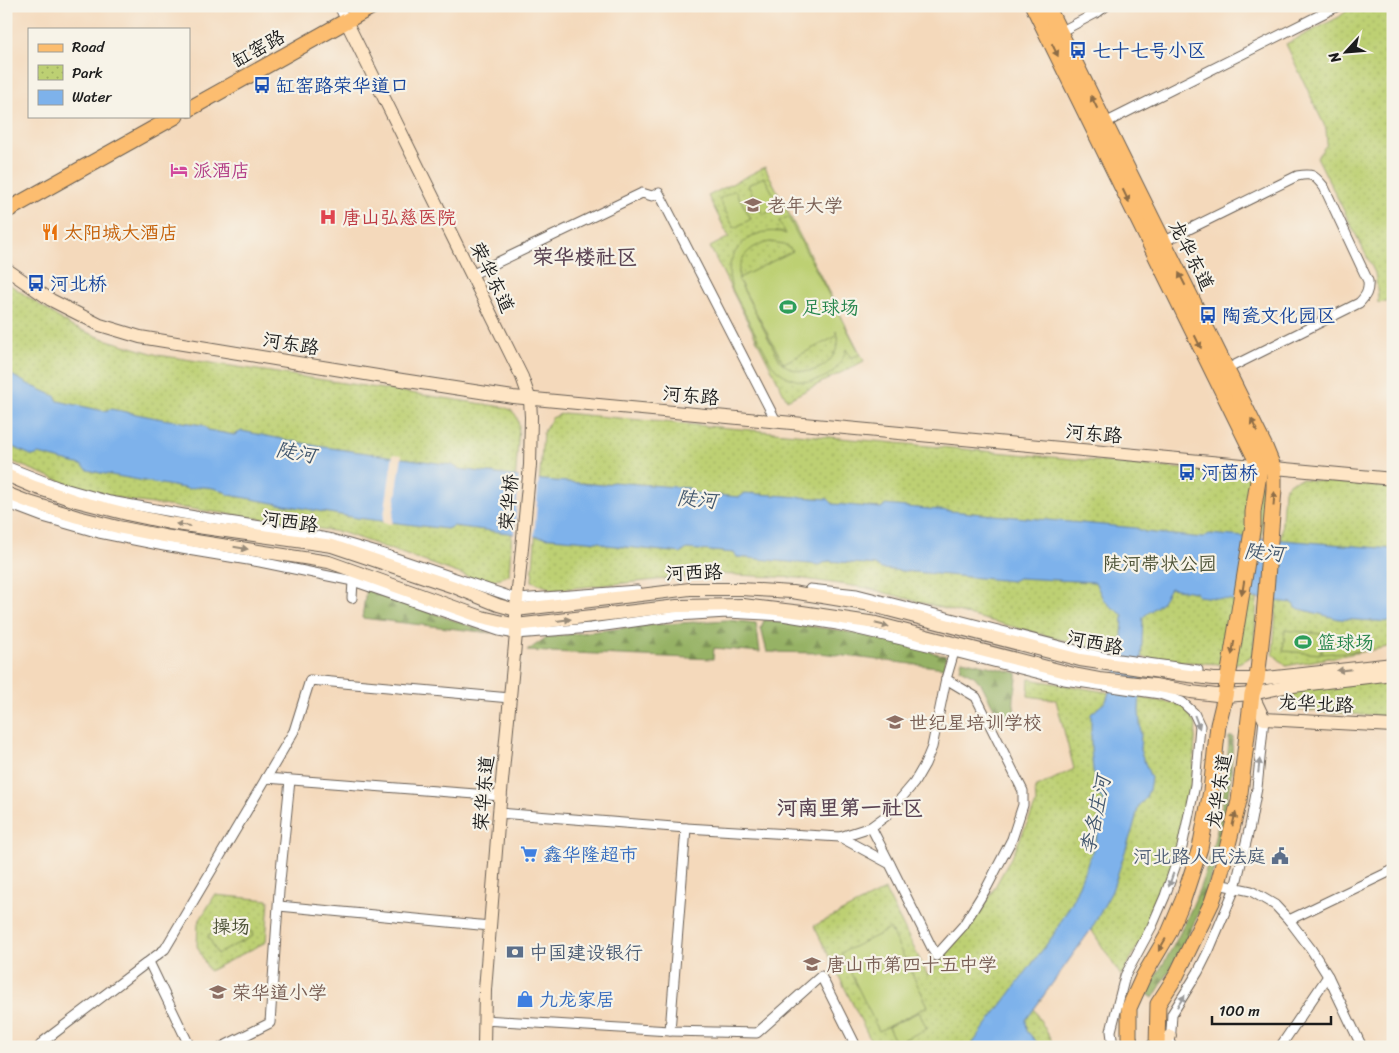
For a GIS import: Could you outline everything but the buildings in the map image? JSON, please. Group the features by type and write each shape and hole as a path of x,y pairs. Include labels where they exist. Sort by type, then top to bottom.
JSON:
{"main road":[{"name":"缸窑路","path":"190,108 373,6"},
{"name":"龙华东道","path":"1033,6 1267,468 1253,512 1253,525 1228,679 1218,725 1211,792 1200,848 1183,900 1169,933 1143,977 1129,1008 1131,1047"},
{"name":"龙华东道","path":"1047,6 1227,369 1274,489 1257,679 1252,694 1238,801 1212,902 1176,976 1158,1004 1161,1044"},
{"name":"荣华东道","path":"346,22 522,377 530,400 530,465"},
{"path":"6,211 172,118"},
{"name":"河东路","path":"6,269 51,300 92,321 140,337 530,400 776,421 1393,479"},
{"name":"荣华桥","path":"523,543 530,465"},
{"name":"河西路","path":"6,475 76,501 131,515 169,523 332,546 498,604 690,589 792,592 865,604 1080,660 1104,661 1154,668 1213,679 1257,679 1393,664"},
{"name":"河西路","path":"6,493 37,504 118,527 329,562 516,629 678,606 743,605 876,623 1101,682 1157,689 1225,696 1252,694 1285,687 1393,674"},
{"name":"荣华东道","path":"484,1047 490,926 523,543"},
{"path":"329,562 332,546"},
{"name":"龙华北路","path":"1252,694 1264,719 1393,726"}],"street":[{"name":"荣华东道","path":"339,6 346,22"},
{"path":"1060,32 1106,6"},
{"path":"1105,124 1338,6"},
{"path":"1164,244 1169,239 1297,176 1308,174 1315,176 1324,187 1368,281 1369,289 1365,297 1359,304 1227,369"},
{"path":"471,275 642,194 652,196 660,193 776,421"},
{"path":"6,466 57,486 110,501 332,539 384,554 517,604"},
{"path":"6,504 99,533 353,581 498,630 591,628 676,616 727,613 782,616 837,625 1064,680 1101,682"},
{"path":"352,598 353,581"},
{"path":"500,813 686,828 840,837 871,827 886,816 914,784 925,764 932,747 946,679 954,652"},
{"path":"1154,668 1198,670"},
{"path":"871,827 936,956 962,926 987,887 1012,839 1024,805 1023,791 976,697 946,679"},
{"path":"40,1047 44,1041 165,949 294,731 310,680 510,698"},
{"path":"1113,1047 1111,1031 1124,976 1152,926 1165,896 1182,847 1194,785 1200,726 1194,713 1182,702 1157,689"},
{"path":"1161,1044 1172,1014 1191,985 1209,950 1235,888 1250,826 1264,719"},
{"path":"266,778 502,796"},
{"path":"222,1047 270,1023 279,891 290,780"},
{"path":"670,1031 686,828"},
{"path":"840,837 890,864"},
{"path":"1289,920 1393,870"},
{"path":"1218,884 1251,891 1275,905 1289,920 1328,976 1362,1047"},
{"path":"279,906 490,926"},
{"path":"148,962 190,1047"},
{"path":"484,1020 670,1031 757,1033 821,976 854,1042 848,1047"},
{"path":"1280,1047 1328,976"}],"green space":[{"path":"1353,6 1393,6 1393,301 1378,303 1375,273 1317,157 1327,144 1326,129 1286,44 1339,17"},
{"path":"765,167 864,361 787,400 710,247 729,237 708,196"},
{"path":"764,177 780,206 763,215 748,185"},
{"path":"735,190 751,219 734,228 719,199"},
{"path":"788,217 860,354 851,358 846,349 834,371 813,381 791,378 780,372 771,363 732,289 729,274 730,265 737,249 751,237 768,232 786,234 779,221","holes":["764,243 784,244 793,251 739,278 740,265 746,253 751,249","739,281 783,362 837,336 836,331 838,336 836,350 826,364 819,369 811,371 795,370 787,366 780,361"]},
{"path":"6,282 71,326 104,339 158,355 503,407 510,410 516,416 519,426 509,575 486,583 344,533 244,516 131,501 77,488 6,459"},
{"name":"陡河带状公园","path":"563,413 1250,475 1261,483 1265,493 1253,656 1234,665 1159,660 1100,650 867,588 798,578 716,574 554,590 532,581 543,433 552,418"},
{"path":"1301,479 1393,488 1393,646 1286,666 1273,654 1284,490 1290,482"},
{"path":"366,590 491,633 362,618"},
{"path":"727,620 756,623 760,652 714,648 713,659 527,651 547,637 649,625"},
{"path":"764,620 838,630 895,642 946,656 945,668 820,653 767,652 761,628"},
{"name":"篮球场","path":"1285,630 1322,634 1320,654 1283,651"},
{"name":"篮球场","path":"1325,634 1361,636 1359,651 1322,654"},
{"path":"962,660 1017,673 1014,698 1016,713 1001,722 982,685 974,676 960,669"},
{"path":"1393,677 1393,717 1284,709 1285,691"},
{"path":"1029,679 1183,705 1196,725 1193,769 1186,816 1177,853 1148,928 1121,976 1091,929 1034,1009 1055,1047 874,1047 814,926 885,890 928,976 984,907 1013,854 1036,804 1035,788 1074,769 1056,700 1028,696"},
{"path":"1229,737 1233,737 1231,776 1217,860 1198,915 1169,972 1153,998 1145,992 1181,931 1195,900 1210,855 1225,784"},
{"name":"操场","path":"215,895 269,900 266,942 209,971 197,946 198,923"},
{"path":"244,918 253,936 217,954 208,935"},
{"path":"890,929 928,1006 879,1031 841,953"},
{"path":"919,1012 927,1029 896,1043 888,1027"}],"water":[{"name":"陡河","path":"6,372 55,396 58,401 104,411 111,409 203,425 208,430 234,435 242,431 317,446 452,465 459,469 543,480 604,485 613,482 689,488 693,493 740,497 745,493 828,499 833,504 881,508 885,505 1136,528 1145,532 1203,538 1209,534 1393,549 1393,622 1339,619 1296,608 1292,603 1245,597 1239,601 1198,596 1195,592 1170,588 1161,603 1143,617 1139,711 1140,750 1151,778 1145,799 1139,805 1112,891 1092,928 1026,1020 1027,1031 1041,1047 970,1047 1052,937 1072,902 1092,852 1101,823 1104,804 1103,799 1095,790 1091,750 1091,714 1106,701 1121,657 1123,615 1103,599 1095,582 1018,578 1012,581 881,569 875,565 828,561 820,565 737,557 734,553 687,549 681,553 453,526 447,529 357,518 229,495 220,490 210,488 199,487 189,489 100,473 88,470 81,465 39,454 33,456 6,444"}],"pier":[{"path":"393,454 402,455 392,524 383,523"},
{"path":"519,474 539,477 534,539 514,536"}],"place":[{"name":"七十七号小区","path":"1078,50"},
{"name":"缸窑路荣华道口","path":"262,85"},
{"name":"派酒店","path":"179,170"},
{"name":"老年大学","path":"753,205"},
{"name":"唐山弘慈医院","path":"328,217"},
{"name":"太阳城大酒店","path":"50,232"},
{"name":"河北桥","path":"36,283"},
{"name":"足球场","path":"788,307"},
{"name":"陶瓷文化园区","path":"1208,315"},
{"name":"河茵桥","path":"1187,472"},
{"name":"篮球场","path":"1303,642"},
{"name":"世纪星培训学校","path":"895,722"},
{"name":"鑫华隆超市","path":"529,854"},
{"name":"河北路人民法庭","path":"1280,856"},
{"name":"中国建设银行","path":"515,952"},
{"name":"唐山市第四十五中学","path":"812,964"},
{"name":"荣华道小学","path":"218,992"},
{"name":"九龙家居","path":"525,999"}],"district":[{"name":"荣华楼社区","path":"585,257"},
{"name":"河南里第一社区","path":"850,808"}],"water label":[{"name":"李各庄河","path":"1095,815"}]}
